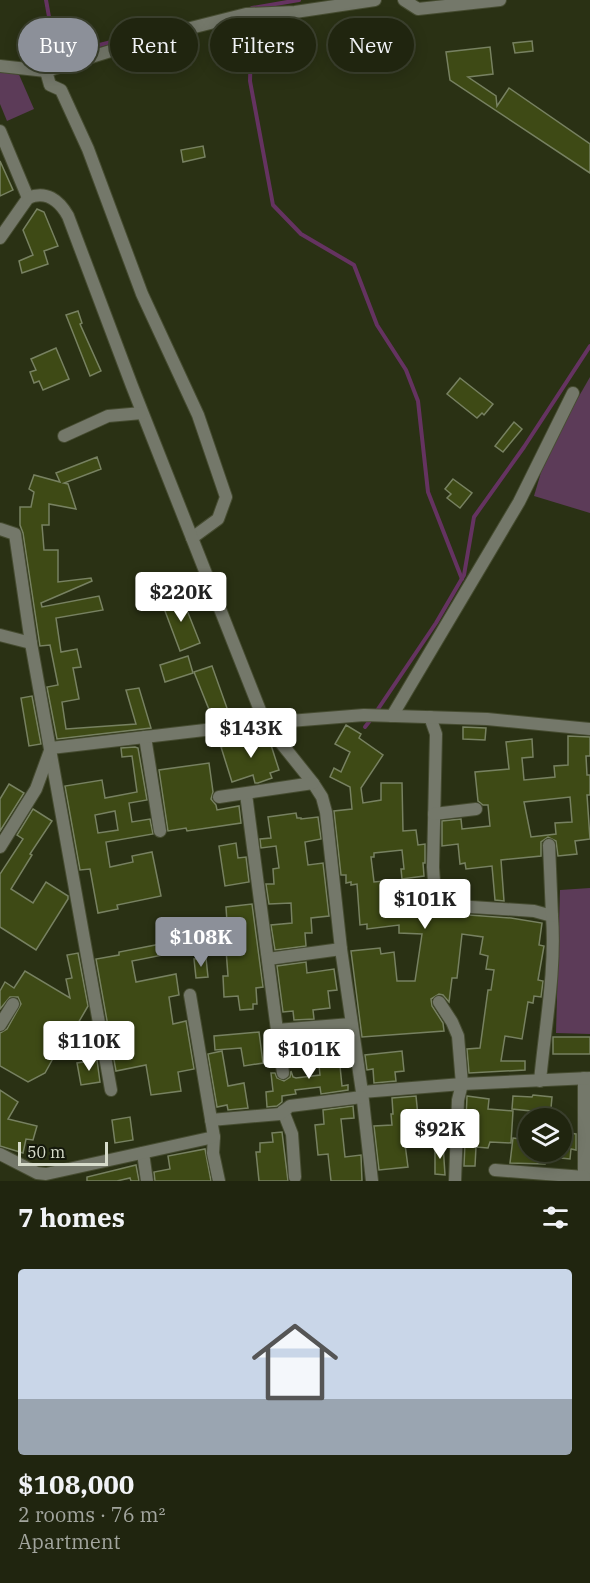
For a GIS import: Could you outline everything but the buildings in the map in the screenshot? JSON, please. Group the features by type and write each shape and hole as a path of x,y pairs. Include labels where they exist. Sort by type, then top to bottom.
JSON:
{"street":[{"path":"98,55 159,36 251,14 295,12 375,0"},
{"path":"404,0 418,9 500,0"},
{"path":"0,66 18,68"},
{"path":"46,72 50,85 61,90 88,149 142,294 198,415 226,497 218,519 192,538"},
{"path":"0,131 28,198"},
{"path":"0,238 28,198 40,195 52,197 68,216 142,413 265,723 313,783 321,797 326,812 341,949 372,1181"},
{"path":"386,716 519,502 573,393"},
{"path":"64,436 108,416 142,413"},
{"path":"0,529 15,534 31,643 111,1090"},
{"path":"0,635 31,643"},
{"path":"51,748 265,723 364,715 487,718 590,729"},
{"path":"430,717 436,734 434,885 437,895 444,903 456,906 534,911 552,916"},
{"path":"145,737 160,831"},
{"path":"0,847 36,789 51,748"},
{"path":"219,797 313,783"},
{"path":"246,794 283,1073"},
{"path":"434,814 476,809"},
{"path":"540,1081 553,935 549,844"},
{"path":"268,959 341,949"},
{"path":"190,995 214,1137 213,1153 219,1181"},
{"path":"439,1002 458,1036 462,1084 458,1100 454,1181"},
{"path":"0,1025 13,1004"},
{"path":"277,1030 351,1024"},
{"path":"211,1120 280,1114 290,1106 362,1095 462,1084 587,1078 584,1179 495,1170"},
{"path":"283,1112 292,1134 295,1177"},
{"path":"430,1136 456,1136"},
{"path":"0,1154 28,1169 46,1174 214,1137"},
{"path":"143,1153 147,1181"}],"shaded area":[{"path":"14,63 34,109 7,121 0,104 0,69"},
{"path":"590,377 590,513 534,496 547,452"},
{"path":"590,888 590,1034 556,1033 560,890"}],"waterway":[{"path":"46,0 56,56 110,42"},
{"path":"252,8 299,0"},
{"path":"252,15 250,81 273,205 301,234 354,265 377,325 406,370 418,401 428,492 462,579"},
{"path":"376,712 436,623 464,575 474,517 524,447 590,346"},
{"path":"365,727 372,718"}]}
